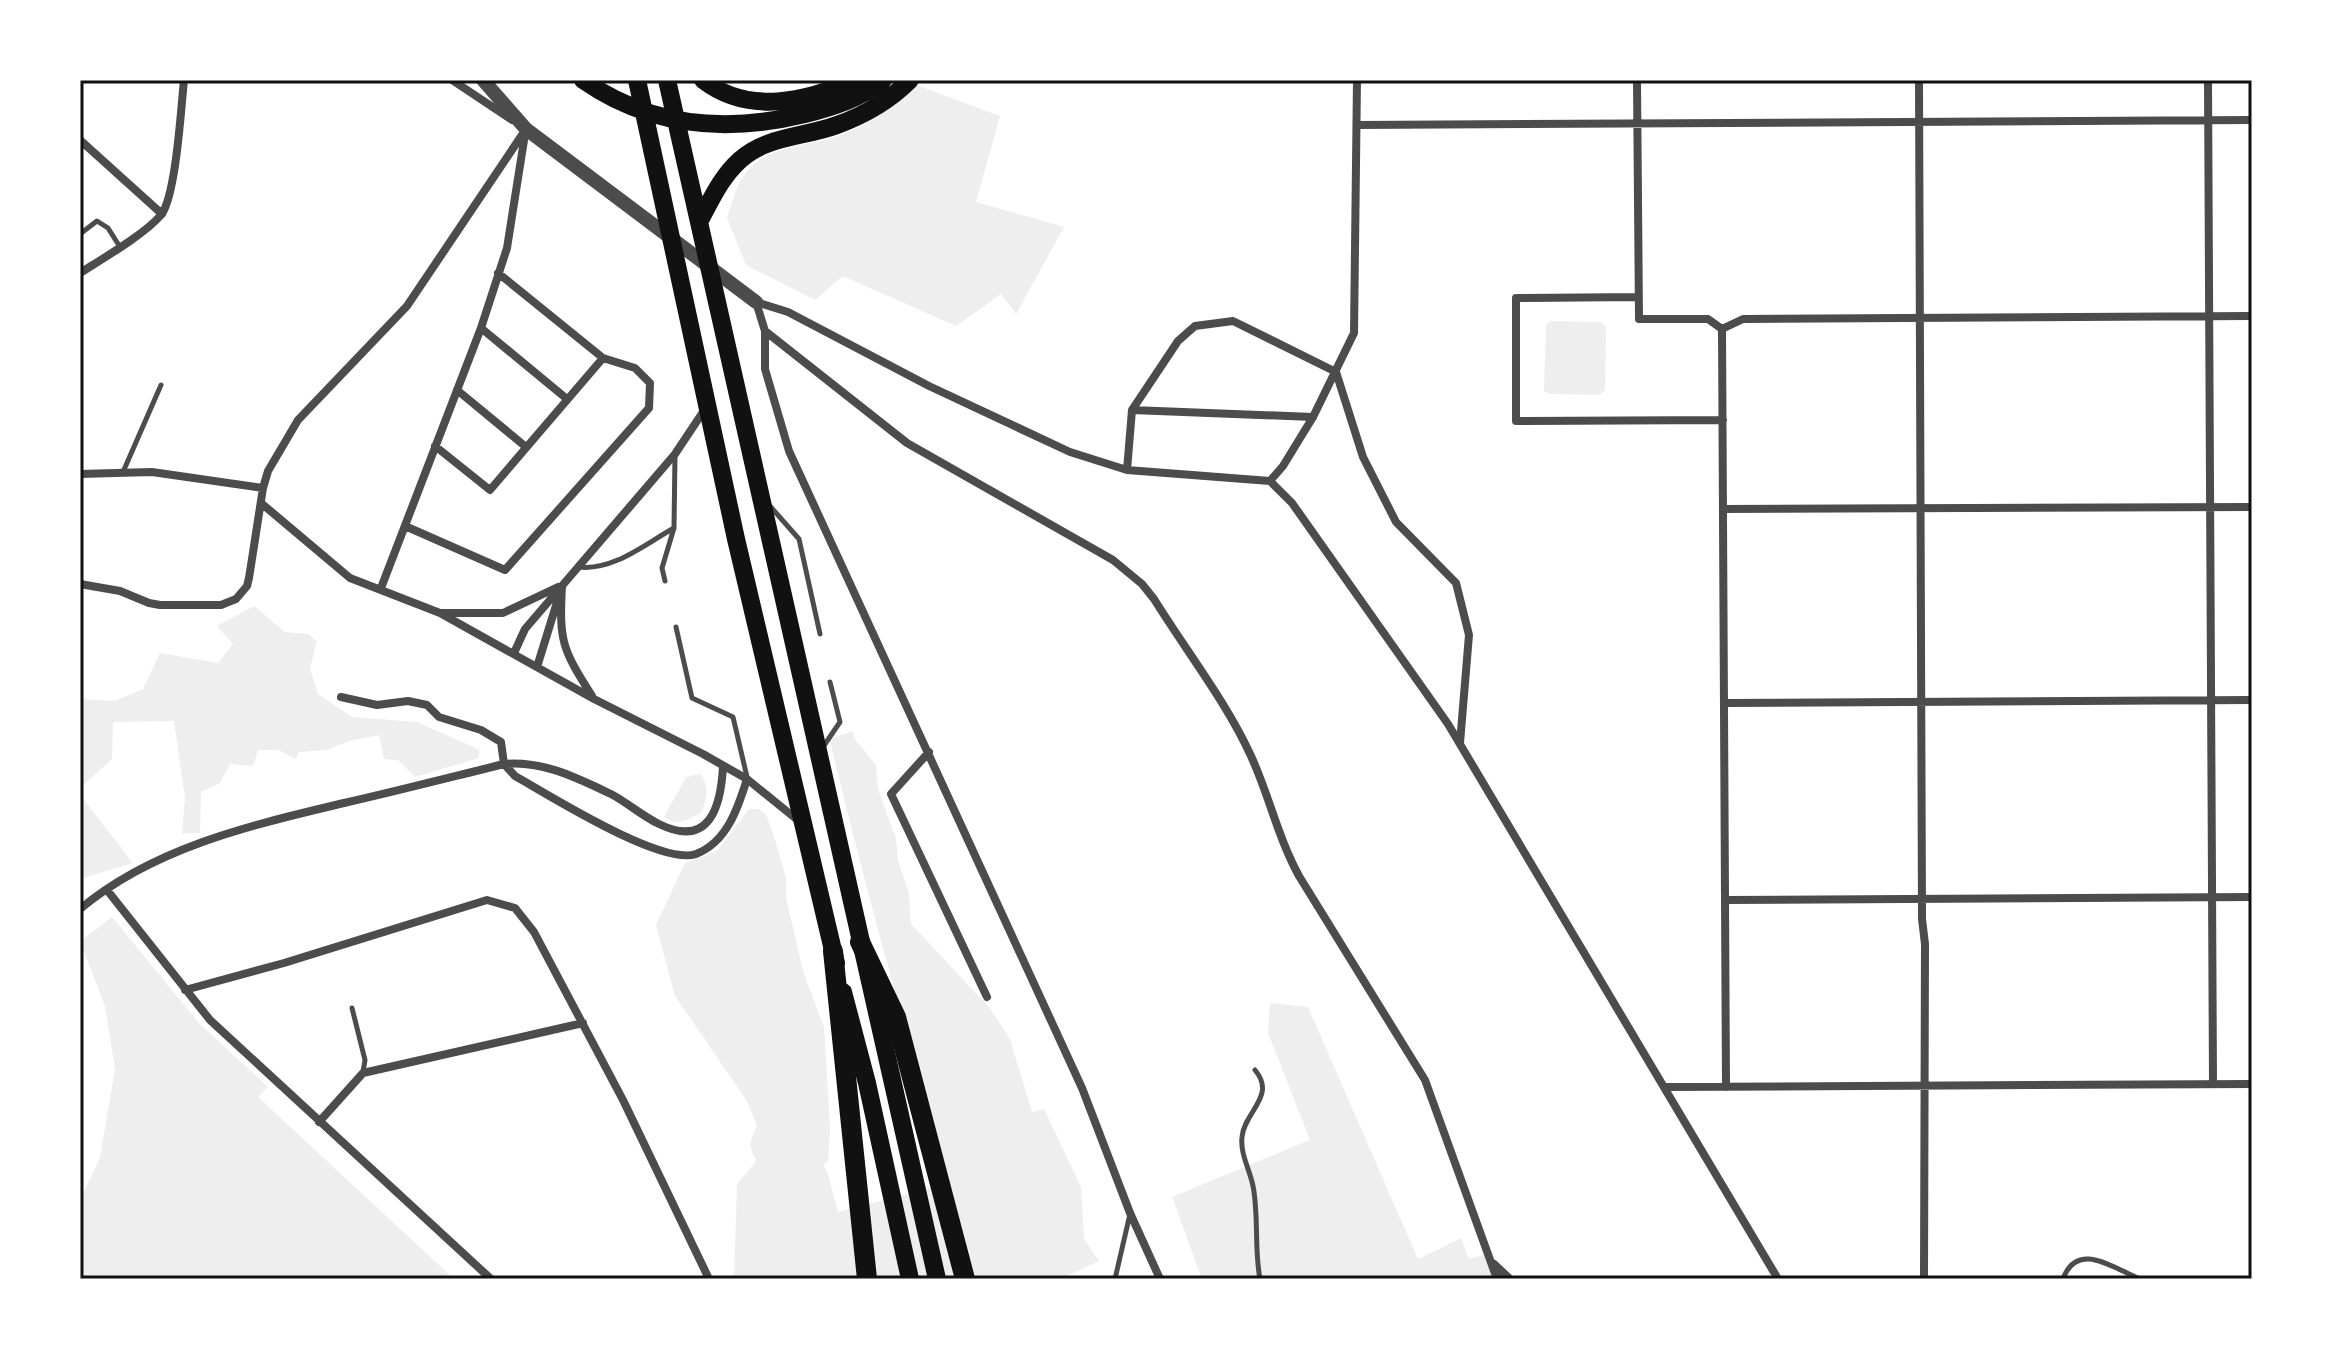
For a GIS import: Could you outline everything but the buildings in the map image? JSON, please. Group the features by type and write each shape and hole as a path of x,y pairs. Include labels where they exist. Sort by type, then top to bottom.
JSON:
{"highway":[{"path":"583,80 639,111 682,121 724,125 776,120 830,107 865,93 883,80"},
{"path":"628,80 638,88 706,408 833,951 867,1083 910,1279"},
{"path":"667,80 937,1279"},
{"path":"703,80 733,96 765,102 796,99 854,80"},
{"path":"699,222 725,175 753,150 836,126 863,114 880,105 910,80"},
{"path":"860,942 896,1017 965,1279"},
{"path":"833,951 867,1279"}],"street":[{"path":"81,270 120,247 162,214 170,193 184,80"},
{"path":"452,80 526,129 756,302 788,312 929,386 1070,452 1127,470 1270,481 1292,503 1460,743 1778,1279"},
{"path":"381,588 481,328 514,218 526,129 483,80"},
{"path":"1270,481 1283,466 1313,417 1354,333 1357,80"},
{"path":"1637,80 1639,319 1708,319 1722,329"},
{"path":"1919,80 1922,899 1926,1056 1923,1086 1924,1279"},
{"path":"2208,80 2213,1084"},
{"path":"1357,125 2252,120"},
{"path":"80,584 120,591 160,605 213,606 232,602 247,586 263,488 275,456 298,420 407,306 526,129"},
{"path":"80,140 162,214"},
{"path":"405,526 505,570 649,408 650,383 635,368 603,358 498,273"},
{"path":"1638,297 1516,298 1516,421 1723,420"},
{"path":"756,302 765,331 765,369 789,451 1082,1088 1130,1213 1160,1279"},
{"path":"1722,329 1743,319 2252,316"},
{"path":"1127,470 1132,410 1178,341 1195,326 1233,321 1336,372 1363,457 1396,522 1456,583 1469,635 1460,743"},
{"path":"481,328 567,399"},
{"path":"1722,329 1726,1087"},
{"path":"765,331 907,443 1113,560 1142,584 1154,599 1236,726 1251,755 1288,855 1299,876 1425,1080 1497,1279"},
{"path":"435,446 490,490 603,358"},
{"path":"457,390 526,447"},
{"path":"514,653 525,629 675,454 706,408"},
{"path":"1132,410 1313,417"},
{"path":"80,474 152,472 263,488"},
{"path":"261,503 350,578 440,613 594,699 747,779 803,824"},
{"path":"1723,509 2252,507"},
{"path":"440,613 503,613 562,585"},
{"path":"537,667 562,585"},
{"path":"562,585 560,628 564,648 594,699"},
{"path":"341,697 377,705 408,701 427,705 439,717 481,730 501,742 504,764 515,776 643,845 680,855 698,853 717,839 736,814 747,779"},
{"path":"1724,703 2252,700"},
{"path":"929,752 891,794 987,997"},
{"path":"80,909 155,863 206,839 504,764 517,763 558,770 615,796 660,825 680,831 693,830 712,818 719,806 723,766"},
{"path":"107,890 210,1020 491,1279"},
{"path":"1725,900 2252,897"},
{"path":"185,990 487,900 515,908 534,932 583,1023 709,1279"},
{"path":"319,1122 363,1073 583,1023"},
{"path":"1664,1087 2252,1084"},
{"path":"1491,1260 1510,1279"}],"lane":[{"path":"80,234 97,221 108,228 120,247"},
{"path":"123,473 161,385"},
{"path":"665,581 662,568 674,528 675,454"},
{"path":"760,495 799,539 820,634"},
{"path":"578,567 592,569 609,564 674,528"},
{"path":"676,627 692,698 733,717 747,779"},
{"path":"818,754 840,722 830,682"},
{"path":"352,1008 365,1060 363,1073"},
{"path":"1255,1070 1262,1080 1263,1092 1245,1125 1242,1139 1255,1197 1260,1279"},
{"path":"1115,1279 1130,1213"},
{"path":"2063,1279 2068,1266 2081,1257 2140,1279"}],"shaded area":[{"path":"916,85 1000,116 976,202 1064,227 1016,314 1001,294 956,326 843,276 815,300 746,265 727,218 746,172 770,154 838,136 870,121"},
{"path":"1551,321 1601,322 1606,326 1605,390 1600,395 1550,394 1544,391 1546,325"},
{"path":"254,606 285,632 308,634 317,641 310,668 318,694 352,717 417,722 479,750 479,758 415,777 398,760 384,759 379,735 352,740 327,750 299,752 296,759 278,750 258,750 253,766 230,764 220,783 201,792 200,833 182,834 185,798 174,721 113,722 112,759 80,788 80,699 115,701 143,689 160,653 218,663 233,644 217,626"},
{"path":"853,731 854,738 876,765 878,789 896,839 898,860 909,894 911,924 989,1007 1010,1039 1032,1112 1044,1109 1081,1187 1084,1239 1099,1261 1066,1279 734,1279 737,1184 756,1159 751,1142 757,1126 747,1101 675,996 656,925 685,863 717,851 749,809 758,809 766,814 774,836 786,878 786,897 803,971 824,1027 830,1128 828,1162 823,1165 838,1212 946,1184 832,750 830,739"},
{"path":"700,774 706,793 701,813 678,822 664,817 686,777"},
{"path":"80,795 133,863 80,879"},
{"path":"112,917 199,1023 268,1087 258,1097 454,1279 80,1279 80,1200 100,1158 115,1069 105,1006 80,941"},
{"path":"1270,1003 1308,1007 1418,1259 1461,1238 1469,1259 1490,1253 1498,1279 1202,1279 1172,1197 1310,1140 1268,1033"}]}
